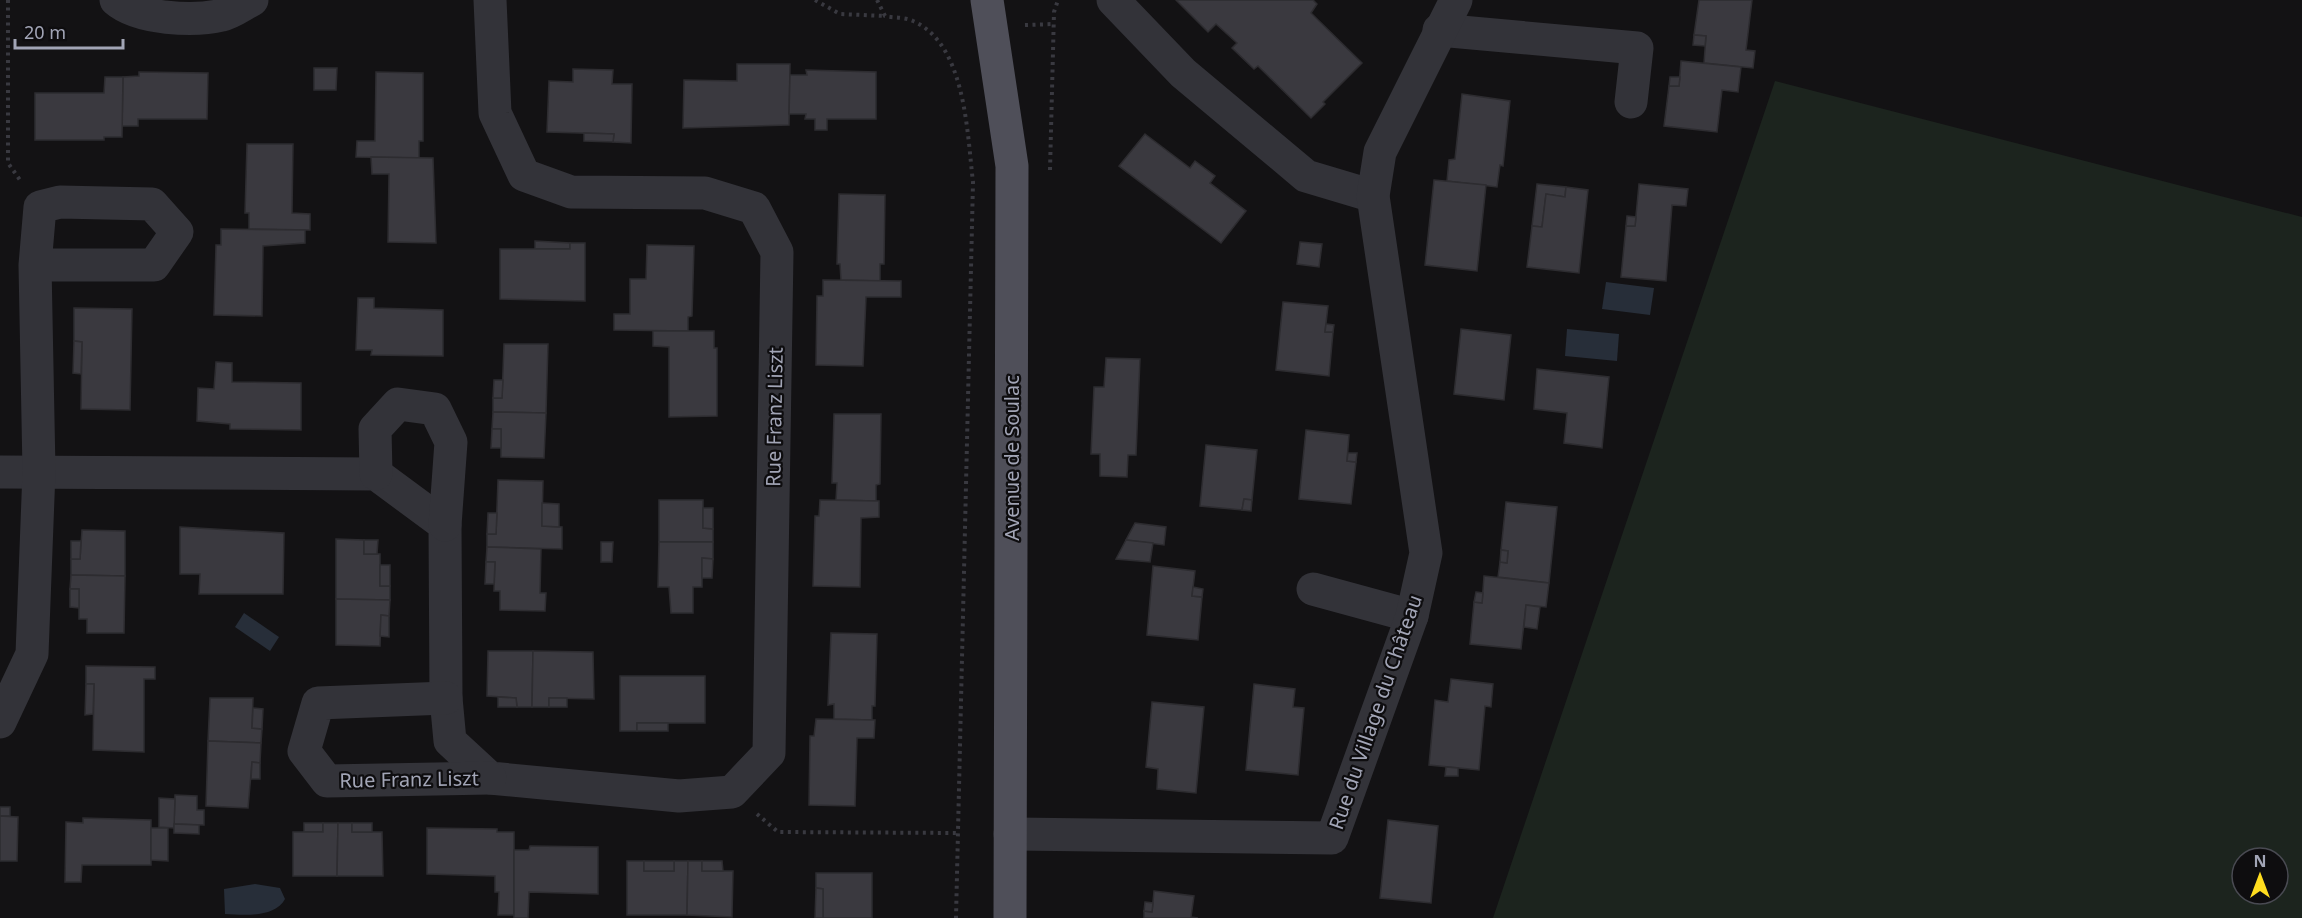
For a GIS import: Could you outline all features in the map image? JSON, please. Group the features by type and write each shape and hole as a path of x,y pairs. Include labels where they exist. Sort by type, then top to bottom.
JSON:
{"main road":[{"name":"Avenue de Soulac","path":"987,0 1012,166 1010,918"}],"street":[{"path":"116,0 125,8 154,16 192,18 222,15 252,0"},
{"name":"Rue Franz Liszt","path":"446,698 318,703 304,751 327,781 490,778 679,796 732,792 769,753 777,252 754,208 705,193 570,192 524,175 495,113 490,0"},
{"path":"1113,0 1183,73 1306,176 1373,196"},
{"name":"Rue du Village du Château","path":"1010,834 1332,838 1412,616 1426,553 1373,196 1380,152 1456,0"},
{"path":"1439,30 1637,48 1631,102"},
{"path":"0,722 32,654 39,471 35,266 40,207 60,202 152,204 177,232 153,265 35,266"},
{"name":"Rue Franz Liszt","path":"376,474 375,429 398,404 435,409 451,442 445,525 446,698 450,741 490,778"},
{"path":"0,472 376,474 445,525"},
{"path":"1312,589 1412,616"}],"path":[{"path":"8,0 8,163 40,207"},
{"path":"815,0 840,14 885,16 913,21 939,42 949,54 957,75 973,182 960,833 956,918"},
{"path":"877,0 885,16"},
{"path":"732,792 778,832 960,833"}],"shaded area":[{"path":"1775,81 2302,217 2302,918 1493,918"}],"water":[{"path":"1606,282 1654,288 1650,315 1602,309"},
{"path":"1567,329 1619,334 1617,361 1565,356"},
{"path":"244,613 279,637 270,651 235,627"},
{"path":"255,884 280,888 285,899 274,910 267,912 250,915 225,914 224,889"}],"building":[{"path":"1176,0 1313,0 1317,4 1311,13 1362,63 1323,102 1325,104 1311,118 1258,66 1254,69 1232,48 1237,43 1216,24 1208,32"},
{"path":"1699,0 1752,0 1746,50 1755,51 1753,68 1704,63 1706,36 1694,35"},
{"path":"1694,35 1706,36 1705,46 1693,45"},
{"path":"1681,61 1741,67 1738,92 1722,90 1717,132 1664,126 1669,86 1679,86"},
{"path":"737,64 790,64 789,125 683,128 684,80 737,81"},
{"path":"314,68 337,68 336,90 314,90"},
{"path":"573,69 613,70 612,84 632,84 631,143 613,142 614,134 547,132 549,81 573,82"},
{"path":"806,70 876,72 876,119 827,119 827,130 815,130 815,119 805,119 806,114 789,114 790,75 807,75"},
{"path":"139,72 208,73 207,119 138,119 138,126 122,126 123,77 139,76"},
{"path":"376,72 423,73 423,141 419,141 419,158 356,157 357,141 375,141"},
{"path":"105,77 123,77 122,137 104,137 104,140 35,140 35,93 104,93"},
{"path":"1670,77 1680,77 1679,86 1669,86"},
{"path":"1462,94 1510,101 1503,166 1500,165 1497,187 1447,181 1449,160 1455,159"},
{"path":"584,133 614,134 613,142 584,141"},
{"path":"1145,134 1190,168 1195,161 1215,176 1210,183 1246,211 1221,243 1119,166"},
{"path":"247,144 293,144 292,213 310,214 310,230 249,229 249,213 245,213"},
{"path":"371,157 433,158 436,243 388,242 389,174 372,174"},
{"path":"1434,180 1486,185 1477,271 1425,265"},
{"path":"1537,184 1566,187 1565,197 1546,194 1542,227 1532,226"},
{"path":"1639,184 1688,189 1686,206 1672,205 1666,281 1621,277 1626,226 1635,226"},
{"path":"1566,187 1588,190 1579,273 1527,267 1532,226 1542,227 1546,194 1565,197"},
{"path":"839,194 885,195 884,264 880,264 880,281 841,280 840,264 837,264"},
{"path":"1627,216 1636,217 1635,226 1626,226"},
{"path":"221,229 305,230 305,243 263,246 262,316 214,315 216,245 221,245"},
{"path":"535,241 570,243 570,249 535,249"},
{"path":"1300,242 1322,244 1319,267 1297,264"},
{"path":"570,243 585,243 585,301 500,299 500,249 570,249"},
{"path":"647,245 694,246 692,316 688,317 688,331 614,330 614,314 630,314 630,279 646,279"},
{"path":"823,280 901,281 901,297 866,297 863,366 816,365 817,296 823,296"},
{"path":"358,298 374,298 374,308 443,310 443,356 371,355 372,350 356,350"},
{"path":"1283,302 1328,306 1325,332 1333,332 1329,376 1276,370"},
{"path":"74,308 132,309 130,410 81,409 82,342 74,341"},
{"path":"1326,324 1334,325 1333,332 1325,332"},
{"path":"1461,329 1511,335 1504,400 1454,394"},
{"path":"653,331 714,331 714,348 717,348 717,416 669,417 669,347 653,346"},
{"path":"74,341 82,342 81,374 73,373"},
{"path":"504,344 548,344 546,413 493,412 493,398 502,398"},
{"path":"1106,358 1140,359 1136,455 1128,455 1127,477 1100,476 1100,454 1091,454 1094,387 1104,387"},
{"path":"216,362 232,363 232,382 301,383 301,430 230,429 230,424 197,421 198,388 214,389"},
{"path":"1537,369 1609,377 1602,448 1564,443 1567,413 1534,409"},
{"path":"494,380 503,380 502,398 493,398"},
{"path":"493,412 546,413 544,458 501,457 501,429 492,429"},
{"path":"834,414 881,414 880,484 876,485 876,501 836,500 837,483 832,483"},
{"path":"492,429 501,429 501,448 491,448"},
{"path":"1306,430 1349,435 1347,461 1356,462 1351,504 1299,499"},
{"path":"1206,445 1257,450 1252,500 1244,499 1242,510 1200,506"},
{"path":"1348,453 1357,453 1356,462 1347,461"},
{"path":"498,480 543,481 542,526 562,527 562,549 487,547 487,534 496,534"},
{"path":"1244,499 1252,500 1251,511 1242,510"},
{"path":"659,500 703,500 703,528 713,529 713,542 659,542"},
{"path":"820,500 879,501 879,517 861,518 860,587 813,586 815,516 819,516"},
{"path":"1506,502 1557,507 1549,583 1498,577 1500,562 1507,563 1508,551 1501,550"},
{"path":"542,503 559,504 559,527 542,526"},
{"path":"703,508 713,508 713,529 703,528"},
{"path":"488,513 497,513 496,534 487,534"},
{"path":"1135,523 1166,527 1164,545 1126,540"},
{"path":"180,527 284,533 283,594 199,594 200,574 180,574"},
{"path":"82,530 125,531 125,576 71,575 71,559 80,559"},
{"path":"336,539 364,540 364,554 380,554 380,586 390,586 390,600 336,599"},
{"path":"364,540 378,540 377,554 364,554"},
{"path":"1126,540 1153,543 1150,562 1116,559"},
{"path":"71,541 81,541 80,559 71,559"},
{"path":"601,542 613,542 612,562 601,562"},
{"path":"659,542 713,542 713,559 702,558 702,587 693,587 693,613 671,613 669,587 658,587"},
{"path":"487,547 541,549 540,593 546,593 545,611 500,610 500,591 494,591 495,562 486,562"},
{"path":"1501,550 1508,551 1507,563 1500,562"},
{"path":"702,558 713,559 712,578 702,578"},
{"path":"486,562 495,562 494,584 485,584"},
{"path":"380,565 390,565 390,586 380,586"},
{"path":"1153,566 1195,571 1192,596 1202,597 1198,640 1147,635"},
{"path":"71,575 125,576 124,633 87,633 87,619 79,619 79,589 70,589"},
{"path":"1484,576 1549,583 1546,607 1526,605 1521,649 1470,644 1474,602 1482,603"},
{"path":"1193,587 1203,589 1202,597 1192,596"},
{"path":"70,589 79,589 79,608 70,607"},
{"path":"1476,592 1483,593 1482,603 1474,602"},
{"path":"336,599 390,600 389,616 381,615 380,646 336,645"},
{"path":"1526,605 1540,607 1537,629 1524,627"},
{"path":"381,615 389,616 389,637 380,636"},
{"path":"831,633 877,634 875,706 872,706 872,720 834,719 834,704 828,705"},
{"path":"488,651 533,651 532,707 517,707 516,698 487,696"},
{"path":"533,651 593,652 594,699 549,698 549,707 532,707"},
{"path":"86,666 155,667 155,679 144,679 144,752 93,750 94,684 86,684"},
{"path":"620,676 705,676 705,723 637,723 637,731 620,731"},
{"path":"1451,679 1493,684 1491,707 1485,706 1479,770 1429,765 1435,700 1448,702"},
{"path":"86,684 94,684 93,714 85,715"},
{"path":"1254,684 1295,689 1293,707 1304,708 1298,775 1246,770"},
{"path":"498,697 516,698 517,707 498,707"},
{"path":"210,698 253,698 252,728 262,729 261,743 208,741"},
{"path":"549,698 567,698 567,707 549,707"},
{"path":"1152,702 1204,707 1196,793 1157,789 1158,769 1146,767"},
{"path":"253,708 263,709 262,729 252,728"},
{"path":"816,719 875,720 874,738 857,738 855,806 809,805 810,736 814,736"},
{"path":"637,723 668,723 668,731 637,731"},
{"path":"208,741 261,743 260,763 252,762 248,808 206,806"},
{"path":"252,762 260,763 260,779 251,779"},
{"path":"1446,767 1458,768 1458,776 1445,776"},
{"path":"175,795 197,796 197,810 204,810 204,825 174,824"},
{"path":"159,798 175,799 174,828 159,827"},
{"path":"0,807 10,807 10,816 0,816"},
{"path":"0,816 18,817 17,861 0,861"},
{"path":"83,818 151,820 151,865 82,865 81,882 65,882 66,822 83,823"},
{"path":"1388,820 1438,826 1431,903 1380,898"},
{"path":"304,823 323,823 323,832 304,832"},
{"path":"323,823 338,823 337,876 293,876 293,832 323,832"},
{"path":"338,823 352,823 352,832 382,832 383,876 337,876"},
{"path":"352,823 372,823 372,832 352,832"},
{"path":"174,824 199,825 199,834 174,833"},
{"path":"151,828 168,828 168,861 151,860"},
{"path":"427,828 497,829 497,832 514,832 514,915 498,915 499,892 495,892 495,876 427,874"},
{"path":"530,846 598,847 598,894 529,892 528,918 514,918 514,850 529,850"},
{"path":"627,861 644,861 644,871 674,871 674,861 688,861 687,915 627,915"},
{"path":"644,861 674,861 674,871 644,871"},
{"path":"688,861 702,861 702,871 733,871 732,917 687,915"},
{"path":"702,861 722,861 723,871 702,871"},
{"path":"816,873 872,873 872,918 823,918 823,889 816,888"},
{"path":"816,888 823,889 823,918 815,918"},
{"path":"1154,891 1194,896 1191,917 1198,918 1144,918 1144,911 1152,912"},
{"path":"1145,902 1153,903 1152,912 1144,911"}]}
